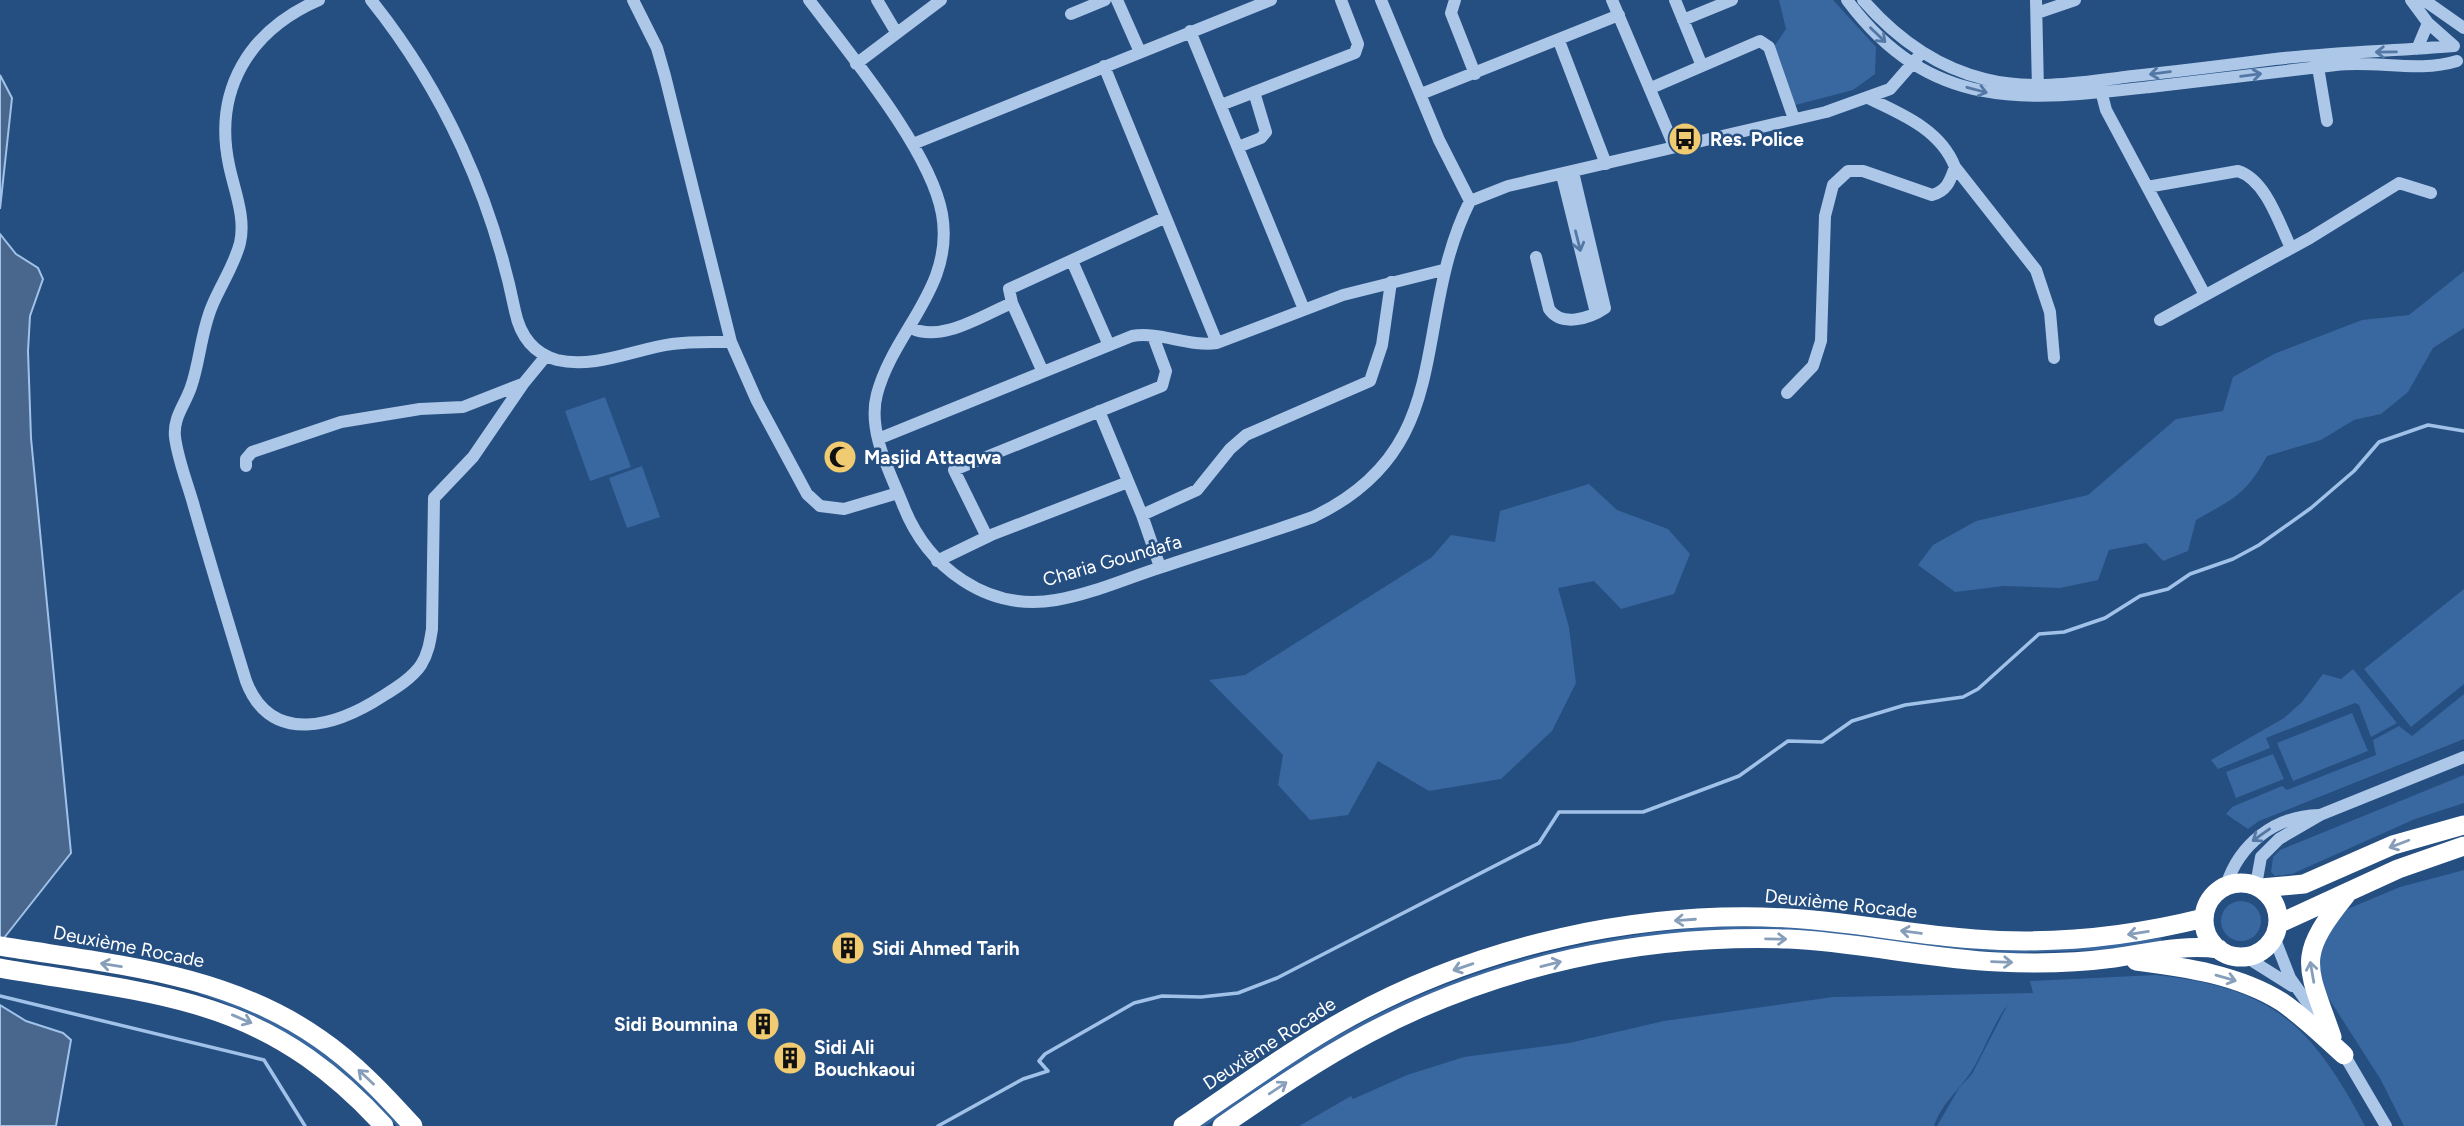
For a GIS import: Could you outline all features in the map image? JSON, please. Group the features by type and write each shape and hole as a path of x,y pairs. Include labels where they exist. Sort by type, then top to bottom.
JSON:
{"highway":[{"path":"2464,825 2393,845 2304,884 2259,887 2241,883 2226,886 2211,899 2204,918 2206,932 2219,949 2246,957 2259,952 2276,931 2348,892 2424,858 2464,846"},
{"path":"2424,858 2464,859"},
{"path":"2259,887 2275,904 2276,931"},
{"path":"2332,1037 2311,974 2310,953 2322,925 2348,892"},
{"name":"Deuxième Rocade","path":"1183,1126 1299,1048 1386,999 1490,958 1598,930 1672,920 1784,918 1973,939 2039,942 2123,935 2204,918"},
{"name":"Deuxième Rocade","path":"1222,1126 1309,1067 1404,1016 1504,977 1609,951 1680,942 1752,939 1823,941 1997,962 2110,958 2182,948 2219,949"},
{"name":"Deuxième Rocade","path":"0,946 179,976 257,1003 320,1038 368,1077 413,1126"},
{"path":"2110,958 2193,970 2255,988 2292,1009 2344,1055"},
{"path":"0,968 177,998 238,1018 296,1047 337,1078 384,1126"}],"street":[{"path":"319,0 296,10 264,33 244,61 231,93 226,146 240,210 240,244 212,306 192,385 178,414 175,429 183,469 246,681 263,710 276,719 292,724 323,723 342,718 376,700 420,666 432,629 434,498 473,457 523,384 546,356"},
{"path":"371,0 420,67 476,176 504,260 518,324 531,346 546,356 581,362 672,344 731,342"},
{"path":"633,0 657,48 663,67 731,342 764,413 812,500 820,506 844,509 898,493"},
{"name":"Charia Goundafa","path":"809,0 913,144 937,193 944,239 934,284 877,392 874,422 878,439 913,528 937,561 974,588 1024,602 1057,600 1312,517 1340,504 1377,474 1408,430 1420,401 1443,270 1456,229 1470,201"},
{"path":"877,0 896,32"},
{"path":"856,64 941,0"},
{"path":"1071,14 1105,0"},
{"path":"1117,0 1140,52"},
{"path":"1233,0 1238,13"},
{"path":"913,144 1271,0"},
{"path":"1221,105 1358,51 1358,44 1341,0"},
{"path":"1381,0 1439,140 1470,201 1499,189 1794,119 1868,98 1890,89 1918,58"},
{"path":"1455,0 1451,13 1475,74"},
{"path":"1612,0 1674,146"},
{"path":"1675,0 1702,66"},
{"path":"1683,20 1732,0"},
{"path":"1847,0 1886,43 1918,58 1988,80 2100,86"},
{"path":"1863,0 1937,76 1985,93 2038,98 2100,86 2219,73 2360,63 2439,66 2460,63 2454,46 2428,23 2411,0"},
{"path":"2038,98 2037,6 2075,0"},
{"path":"2424,0 2464,28"},
{"path":"1421,94 1619,15"},
{"path":"2417,49 2428,23"},
{"path":"1190,31 1303,307"},
{"path":"2219,73 2331,53 2454,46 2464,36"},
{"path":"1559,41 1606,164"},
{"path":"1651,88 1760,41 1766,43 1794,119"},
{"path":"1104,66 1217,343"},
{"path":"2318,67 2327,121"},
{"path":"2100,86 2106,110 2205,295"},
{"path":"1238,147 1261,138 1266,132 1254,92"},
{"path":"1868,98 1902,114 1940,139 1955,167 2036,270 2050,312 2054,358"},
{"path":"1787,393 1813,366 1821,341 1825,216 1833,185 1848,171 1863,171 1932,195 1941,192 1949,183 1955,167"},
{"path":"2147,187 2238,171 2246,173 2262,191 2291,248"},
{"path":"1536,257 1549,309 1554,317 1566,321 1601,309 1567,173"},
{"path":"2160,320 2291,248 2399,183 2431,193"},
{"path":"1042,370 1012,303 1009,293 1011,288 1164,218"},
{"path":"1072,261 1108,343"},
{"path":"878,439 1108,343 1139,335 1197,344 1217,343 1303,307 1443,270"},
{"path":"1142,514 1192,493 1245,435 1370,381 1382,345 1391,282"},
{"path":"911,328 926,333 943,331 1012,303"},
{"path":"987,537 954,470 1155,389 1165,382 1166,371 1153,336"},
{"path":"246,466 246,458 251,452 305,432 365,417 420,408 463,407 523,384"},
{"path":"1099,411 1142,514 1160,567"},
{"path":"937,561 987,537 1128,482"},
{"path":"2259,887 2266,850 2320,815 2464,757"},
{"path":"2226,886 2237,859 2258,836 2297,817 2320,815"},
{"path":"2276,931 2297,991 2344,1055 2385,1126"},
{"path":"2246,957 2297,991"}],"shaded area":[{"path":"1779,0 1833,0 1876,47 1875,74 1853,90 1792,106 1773,48 1786,29"},
{"path":"0,75 12,98 0,209"},
{"path":"0,234 16,254 38,268 43,279 30,316 28,351 31,438 71,853 0,943"},
{"path":"2464,271 2464,328 2433,348 2408,392 2381,414 2354,420 2321,440 2267,456 2252,480 2238,495 2196,520 2188,551 2163,561 2146,543 2109,550 2098,580 2060,588 2004,586 1955,592 1918,565 1933,545 1976,521 2088,495 2176,419 2223,411 2233,377 2274,354 2362,320 2409,315"},
{"path":"605,397 631,467 590,481 565,411"},
{"path":"642,466 660,517 627,528 609,478"},
{"path":"1589,484 1617,510 1668,529 1690,554 1674,594 1621,609 1594,581 1558,588 1569,627 1576,683 1552,731 1501,779 1429,791 1378,761 1348,815 1310,820 1278,785 1283,755 1209,680 1245,675 1432,557 1451,535 1495,542 1500,511"},
{"path":"2464,589 2464,684 2411,727 2364,669"},
{"path":"2353,669 2397,723 2371,737 2359,705 2355,703 2266,738 2270,748 2218,769 2211,760 2284,718 2302,702 2323,674 2341,679"},
{"path":"2464,694 2464,739 2259,821 2248,829 2226,814 2232,807 2282,786 2287,790 2376,755 2373,740 2399,726 2412,736"},
{"path":"2352,713 2368,751 2293,781 2277,743"},
{"path":"2273,754 2284,779 2236,798 2226,772"},
{"path":"2464,775 2464,803 2415,819 2292,874 2275,876 2271,872 2273,857 2280,850"},
{"path":"2464,870 2464,1126 2404,1126 2381,1080 2324,991 2318,953 2338,913 2400,887"},
{"path":"2241,901 2255,907 2261,921 2255,935 2241,941 2227,935 2221,921 2227,907"},
{"path":"1722,926 1808,928 1951,947 2011,950 2071,949 2161,938 2162,943 2102,950 2011,953 1722,930 1637,937 1581,947 1517,964 1329,1045 1205,1126 1199,1126 1328,1041 1374,1016 1469,976 1568,947 1670,930"},
{"path":"2155,975 2230,989 2259,1001 2284,1017 2306,1037 2326,1061 2365,1126 1937,1126 1959,1088 1972,1074 2008,1004 1971,1072 1946,1104 1934,1126 1299,1126 1351,1096 1353,1099 1407,1075 1464,1057 1569,1043 1664,1021 1833,997 2033,993 2030,981"},
{"path":"200,991 262,1015 307,1040 356,1080 401,1126 397,1126 353,1083 307,1047 256,1017 199,994"},
{"path":"0,1005 26,1021 63,1033 71,1040 56,1126 0,1126"}],"waterway":[{"path":"938,1126 1023,1079 1048,1071 1039,1061 1045,1054 1134,1003 1162,996 1201,997 1238,993 1277,978 1539,843 1559,812 1643,812 1739,776 1788,741 1822,742 1852,721 1905,705 1963,697 1978,689 2039,634 2064,632 2105,618 2140,596 2168,589 2190,574 2233,559 2259,545 2311,508 2354,471 2379,442 2428,425 2464,431"},
{"path":"0,996 264,1060 305,1126"}],"place":[{"name":"Res. Police","path":"1685,139"},
{"name":"Masjid Attaqwa","path":"840,457"},
{"name":"Sidi Ahmed Tarih","path":"848,948"},
{"name":"Sidi Boumnina","path":"763,1024"},
{"name":"Sidi Ali Bouchkaoui","path":"790,1058"}]}
